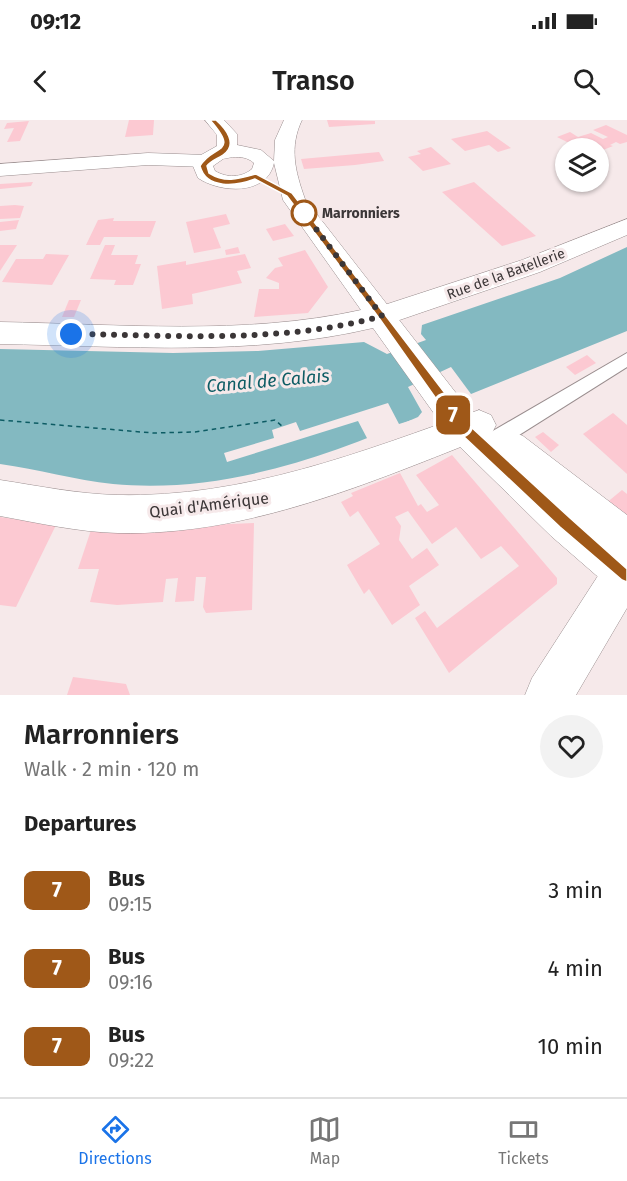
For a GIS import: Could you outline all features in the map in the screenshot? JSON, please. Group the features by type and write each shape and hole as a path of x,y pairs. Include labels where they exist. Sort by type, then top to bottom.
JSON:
{"street":[{"path":"214,120 224,130 227,137 204,171 214,180 233,182 260,169 269,150 291,123"},
{"path":"291,123 284,141 282,158 294,200"},
{"path":"0,170 148,159 214,157 251,152 258,155 260,169 294,200 442,401 481,431 485,451 626,564 549,695"},
{"name":"Rue de la Batellerie","path":"0,333 251,334 388,325 627,226"},
{"name":"Quai d'Amérique","path":"0,498 75,510 130,514 212,508 274,497 325,483 481,431"}],"lane":[{"path":"481,431 627,359"}],"water":[{"name":"Canal de Calais","path":"627,247 627,331 471,394 451,367 408,387 422,412 418,417 345,447 269,470 231,478 192,484 153,486 99,482 0,464 0,349 173,353 258,351 364,342 387,354 426,340 421,334 422,325 560,278"}],"pier":[{"path":"388,403 399,424 412,420 414,423 368,440 358,421 227,462 224,453 274,438 272,430 296,422 300,431"}],"building":[{"path":"129,120 154,120 153,135 125,137"},
{"path":"327,120 375,121 375,124 329,127"},
{"path":"29,121 20,141 7,142 14,128 4,129 7,123"},
{"path":"606,125 627,135 627,142 620,144 616,142 609,148 609,138 593,130"},
{"path":"487,131 511,148 498,152 489,145 465,151 451,139"},
{"path":"570,132 578,137 591,133 601,138 557,137"},
{"path":"431,147 451,164 423,171 408,157 421,154 417,151"},
{"path":"379,152 384,161 355,165 304,169 301,159"},
{"path":"33,182 31,186 0,189 0,184"},
{"path":"474,182 536,236 502,246 442,192"},
{"path":"0,206 24,206 20,218 0,219"},
{"path":"226,214 230,224 213,228 221,248 194,253 186,222"},
{"path":"114,218 113,221 156,221 150,237 104,237 100,245 86,245 98,220"},
{"path":"19,220 16,229 0,231 0,222"},
{"path":"285,224 294,236 273,241 266,229"},
{"path":"0,245 17,245 0,271"},
{"path":"105,245 115,245 111,255 138,255 135,264 141,264 133,285 114,285 116,280 90,279"},
{"path":"238,247 240,253 226,255 225,250"},
{"path":"305,250 328,287 308,313 254,317 259,289 279,289 279,283 266,278 275,268 283,266 278,258"},
{"path":"46,254 69,255 52,285 2,282 16,259 43,259"},
{"path":"245,254 251,268 237,271 242,283 192,294 193,304 162,309 157,266 186,261 186,265"},
{"path":"69,300 81,300 74,317 62,317"},
{"path":"587,355 596,363 575,375 566,367"},
{"path":"613,413 627,425 627,474 583,434"},
{"path":"543,432 559,445 551,452 535,437"},
{"path":"452,455 557,578 557,584 449,673 415,618 425,611 437,628 519,566 501,546 481,559 456,527 432,544 408,511 395,517 401,526 399,540 412,559 427,548 439,565 409,586 420,605 392,625 369,589 364,594 347,565 380,544 358,511 350,517 341,502 353,496 351,493 400,473 418,506 421,504 427,512 439,505 416,475"},
{"path":"622,490 627,494 627,522 605,504"},
{"path":"0,517 56,525 16,607 0,605"},
{"path":"254,523 252,610 206,613 203,607 206,577 196,577 194,601 175,602 178,578 166,579 163,602 117,605 90,602 99,569 78,569 91,530"},
{"path":"73,677 126,684 130,695 67,695"}],"ferry route":[{"path":"0,420 153,433 195,432 275,420 283,427"}],"bus line":[{"name":"7","path":"214,120 224,130 227,143 223,152 206,161 203,166 205,174 214,180 228,182 243,181 256,176 278,186 289,195 382,316 465,430 485,451 627,574"}],"place":[{"name":"Marronniers","path":"304,213"}],"route":[{"path":"71,334 251,334 347,325 382,316 304,213"}]}
